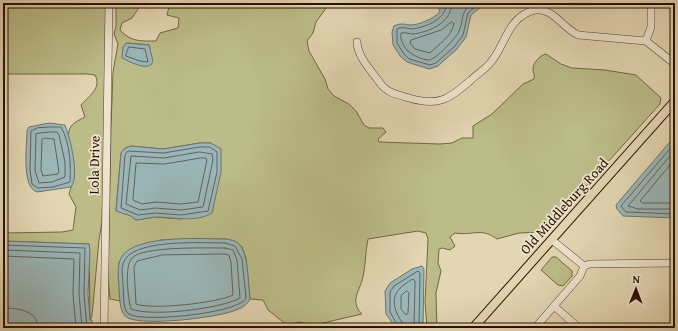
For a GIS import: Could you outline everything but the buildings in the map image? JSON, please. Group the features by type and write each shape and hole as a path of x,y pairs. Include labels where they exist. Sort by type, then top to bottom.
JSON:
{"main road":[{"name":"Old Middleburg Road","path":"473,328 675,101"}],"street":[{"name":"Lola Drive","path":"104,328 109,3"},
{"path":"646,41 651,27 651,3"},
{"path":"357,42 357,52 382,87 392,93 430,103 446,100 455,94 491,62 512,24 521,16 536,10 552,14 568,30 578,35 646,41 675,64"},
{"path":"552,240 584,266"},
{"path":"535,328 580,276 584,266 590,264 675,263"},
{"path":"554,306 579,328"}],"green space":[{"path":"3,3 105,3 107,33 102,222 92,316 90,320 89,244 3,241 3,233 62,232 73,230 76,207 69,194 74,178 74,170 69,141 69,131 73,124 85,117 81,105 94,92 97,80 95,75 87,74 3,74"},
{"path":"116,3 142,3 132,18 122,23 120,30 132,39 141,41 156,41 160,33 178,28 179,18 167,15 170,3 330,3 316,22 313,33 307,41 309,51 325,79 328,89 334,96 349,104 356,111 364,125 369,128 383,128 386,132 378,139 379,142 440,144 452,143 462,138 473,138 473,126 492,114 523,84 534,79 533,66 540,57 546,54 561,64 572,68 605,70 636,75 661,98 660,104 545,232 519,233 497,239 486,233 455,233 450,237 455,246 450,250 442,248 439,249 438,263 441,271 436,293 437,328 427,328 425,302 428,239 426,233 418,231 368,239 363,277 356,296 356,305 362,314 314,325 299,322 287,325 268,310 263,300 250,299 246,258 242,247 226,239 160,240 119,262 120,301 110,299 108,277 111,128 113,72 118,44 114,34 116,26","holes":["127,43 149,45 150,49 147,66 130,62 123,47","200,143 211,143 181,219 155,217 136,220 131,216 116,210 121,154 125,148 131,146 163,149"]},
{"path":"552,257 556,257 572,271 572,276 563,286 558,285 541,270"}],"water":[{"path":"444,3 486,3 471,15 466,37 457,49 438,66 429,69 407,62 401,57 393,45 392,32 394,26 400,24 414,25 426,21 440,12 439,10"},
{"path":"126,43 149,45 153,61 151,65 140,66 122,58 123,47"},
{"path":"49,123 65,125 73,156 75,174 74,181 71,187 37,192 32,189 27,174 27,130 29,127"},
{"path":"675,136 675,218 623,216 617,209 616,205"},
{"path":"200,143 211,143 221,149 221,172 212,213 192,219 155,217 136,220 131,216 116,211 121,153 125,148 131,146 163,149"},
{"path":"183,239 226,239 237,242 242,247 246,261 250,299 244,306 227,313 214,316 181,320 149,321 136,320 125,316 120,306 118,273 119,263 124,253 149,242"},
{"path":"3,241 89,244 88,294 90,320 92,320 91,328 31,328 3,323"},
{"path":"422,266 424,269 423,328 396,328 386,314 385,291 390,283 412,269"}]}
